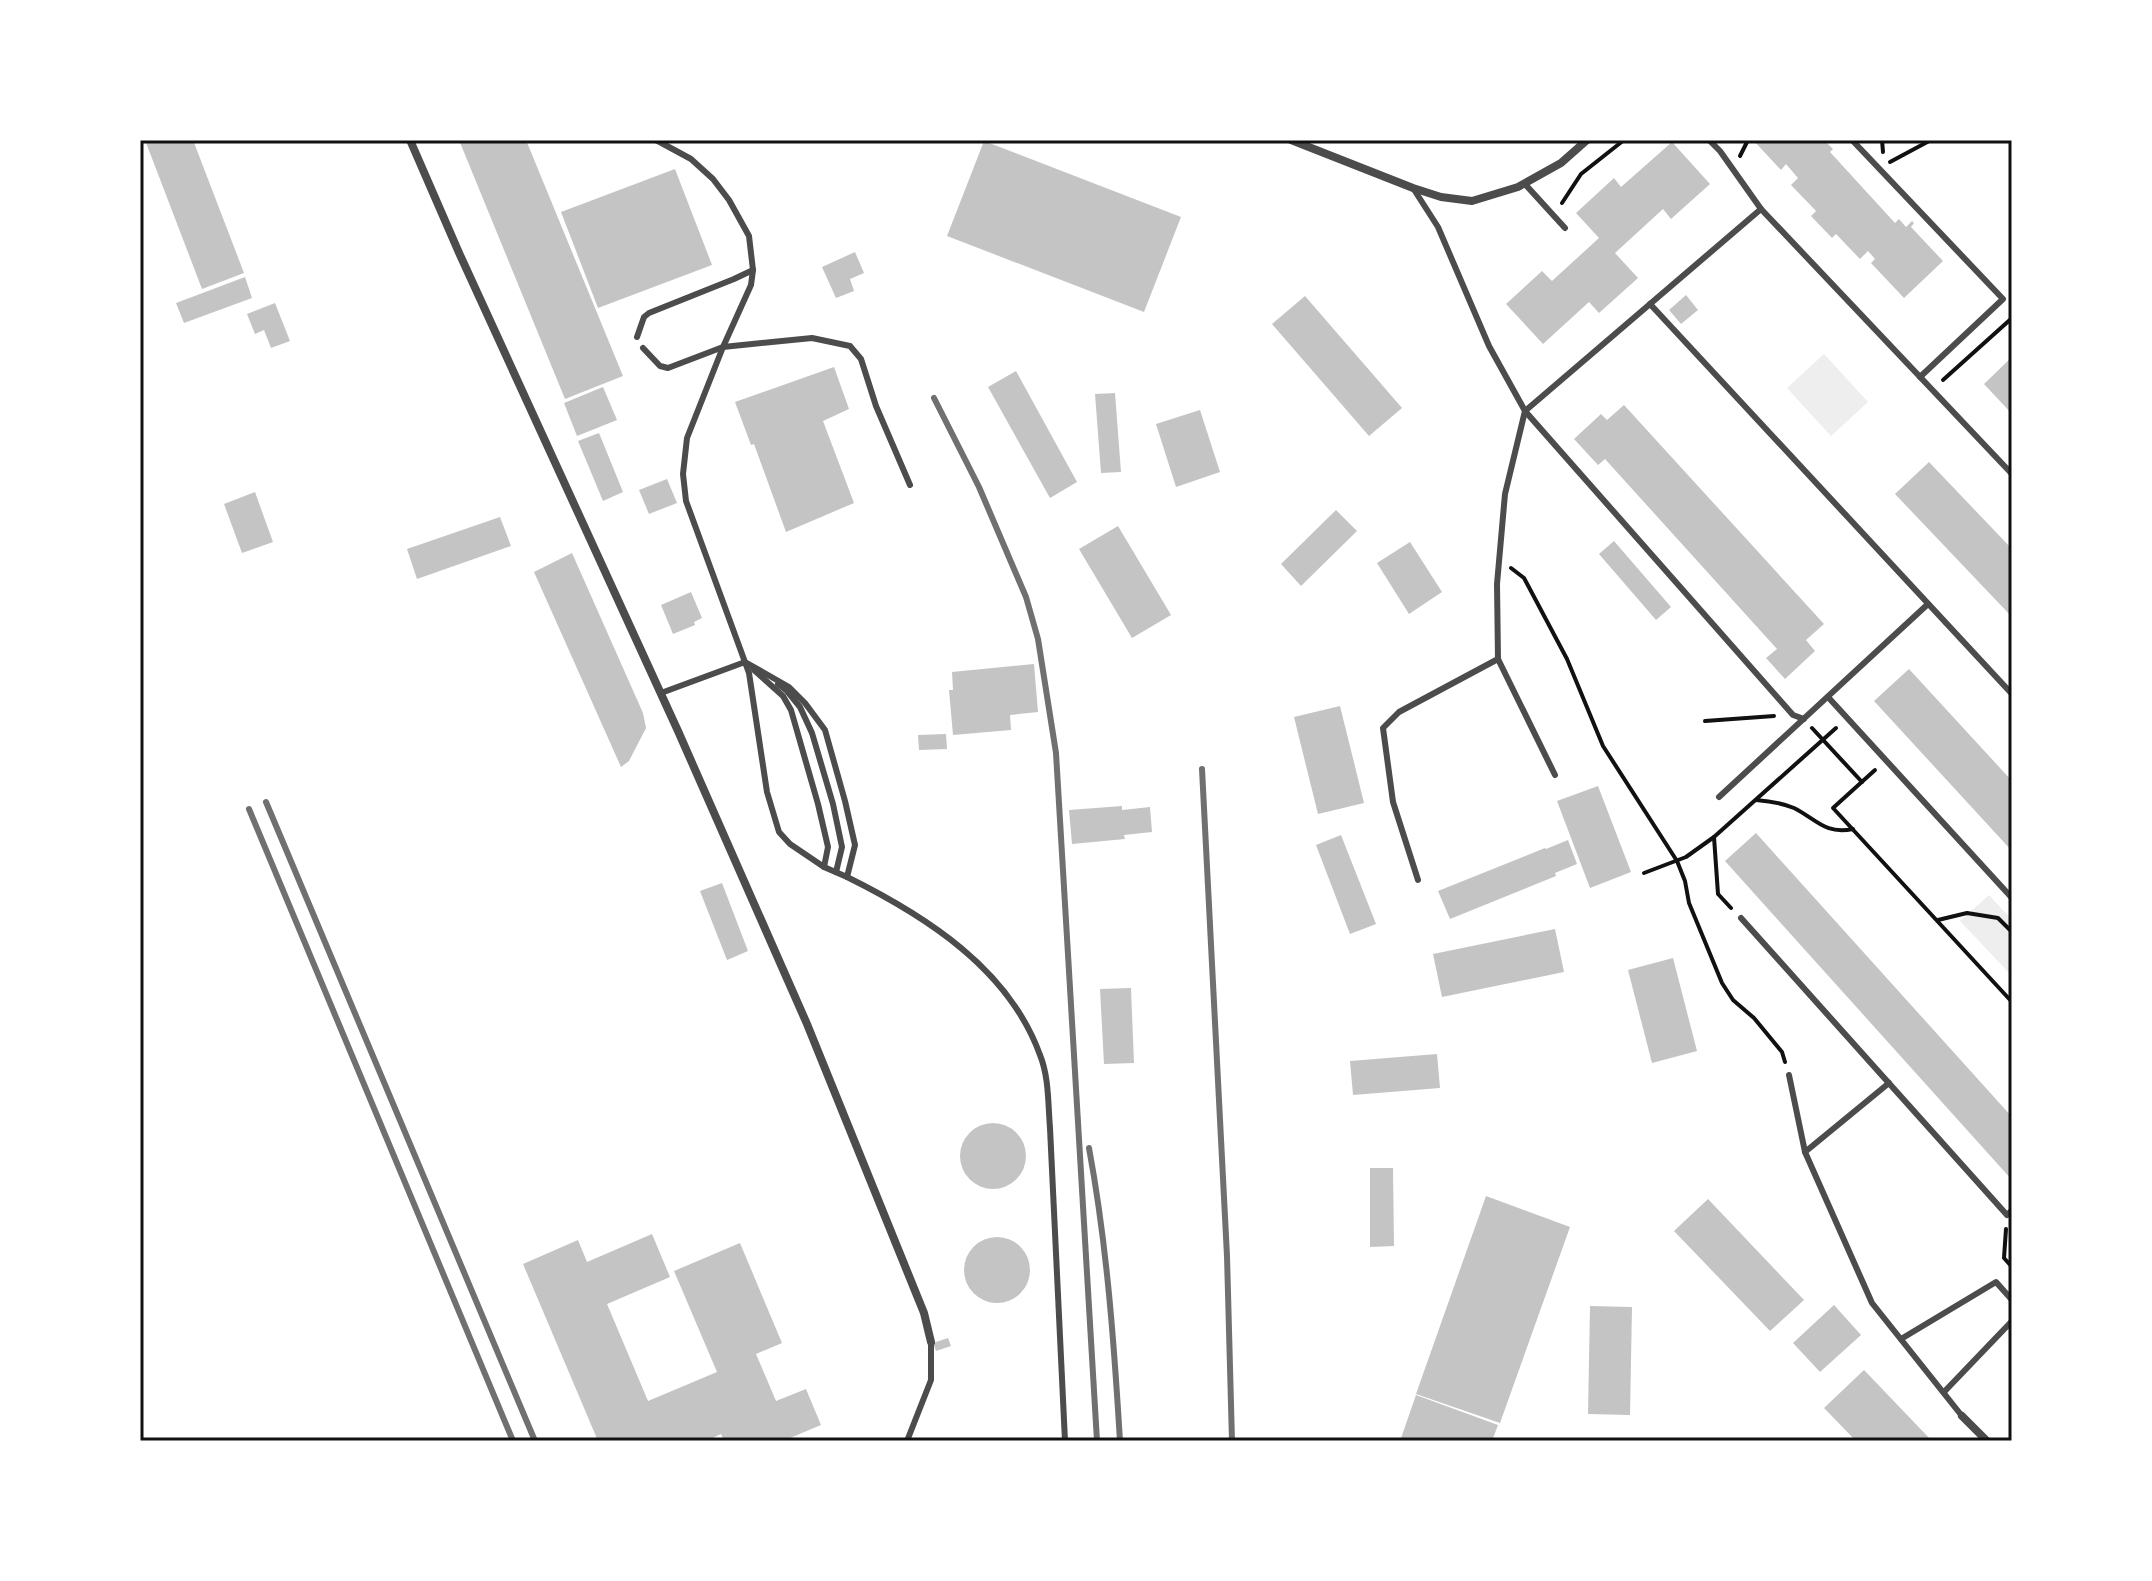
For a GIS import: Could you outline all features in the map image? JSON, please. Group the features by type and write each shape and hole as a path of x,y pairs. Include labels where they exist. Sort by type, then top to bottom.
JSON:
{"street":[{"path":"410,140 661,693 813,1038 924,1313 931,1342"},
{"path":"1291,140 1413,188 1441,197 1472,201 1524,183 1561,163 1587,140"},
{"path":"1962,1416 1987,1441"}],"lane":[{"path":"656,140 691,159 713,179 749,236 753,270 751,285 687,438 683,474 686,501 749,673 767,792 779,832 790,844 824,867 889,898 929,924 977,962 1004,990 1026,1023 1041,1057 1050,1128 1065,1441"},
{"path":"1709,140 1761,209 2012,474"},
{"path":"1852,140 2003,299 1920,377"},
{"path":"1524,183 1565,228"},
{"path":"1413,188 1438,227 1489,346 1525,411 1793,715 1804,719"},
{"path":"1555,775 1498,659 1497,584 1505,494 1525,411 1761,209"},
{"path":"637,337 644,317 649,313 753,270"},
{"path":"1650,304 2012,694"},
{"path":"643,348 660,366 668,368 723,347 812,338 850,346 861,359 876,406 910,485"},
{"path":"1719,797 1928,604"},
{"path":"1418,880 1393,802 1383,728 1399,712 1498,659"},
{"path":"745,662 783,696 791,710 828,847 824,867"},
{"path":"745,662 787,691 800,707 812,733 842,847 836,872"},
{"path":"661,693 745,662 789,687 825,730 855,845 847,877"},
{"path":"1828,697 2012,898"},
{"path":"1741,918 2010,1213"},
{"path":"1789,1075 1805,1152 1872,1303 1962,1416"},
{"path":"1805,1152 1889,1083"},
{"path":"1901,1339 1996,1282 2012,1300"},
{"path":"1944,1392 2012,1321"},
{"path":"907,1441 931,1380 931,1342"}],"path":[{"path":"1556,219 1564,198 1581,174 1624,140"},
{"path":"1884,165 1931,140"},
{"path":"1933,390 2012,318"},
{"path":"1499,559 1524,578 1567,659 1603,746 1677,861 1689,903 1722,983 1733,1000 1754,1018 1782,1052 1789,1075"},
{"path":"1705,721 1793,715"},
{"path":"1804,719 1862,782"},
{"path":"1644,873 1677,861 1714,837 1842,723"},
{"path":"1886,760 1833,808 2012,1002"},
{"path":"1756,800 1794,808 1825,828 1841,832 1853,829"},
{"path":"1714,837 1718,894 1741,918"},
{"path":"1937,921 1967,913 1998,918 2012,932"},
{"path":"2010,1213 2004,1258 2012,1267"}],"shaded area":[{"path":"1824,354 1868,402 1831,436 1787,388"},
{"path":"1989,895 2012,920 2012,976 1960,921"}],"building":[{"path":"145,140 193,140 244,273 202,289"},
{"path":"459,140 526,140 623,376 565,399"},
{"path":"1753,140 1827,140 1833,149 1830,152 1895,223 1899,219 1906,227 1912,221 1911,227 1943,261 1904,298 1871,263 1875,259 1868,251 1860,259 1836,234 1832,238 1811,216 1816,211 1791,185 1798,178 1786,164 1781,170"},
{"path":"984,141 1181,217 1144,312 947,236"},
{"path":"1672,142 1710,184 1671,219 1663,209 1615,253 1638,278 1599,313 1589,302 1543,344 1506,304 1542,271 1552,281 1599,238 1576,213 1614,178 1621,187"},
{"path":"675,169 712,265 598,308 561,212"},
{"path":"855,252 864,273 850,279 854,291 836,298 822,267"},
{"path":"245,277 252,298 184,323 176,303"},
{"path":"1686,295 1698,310 1681,324 1669,310"},
{"path":"1305,296 1402,408 1369,436 1272,324"},
{"path":"275,303 290,341 271,348 264,330 255,334 247,314"},
{"path":"2012,357 2012,414 1984,384"},
{"path":"834,367 849,409 823,421 854,503 786,532 735,402"},
{"path":"1016,371 1077,482 1050,498 988,387"},
{"path":"603,387 617,420 577,436 564,403"},
{"path":"1115,393 1121,472 1101,473 1095,394"},
{"path":"1624,405 1824,624 1806,640 1815,651 1785,679 1766,658 1777,649 1605,459 1598,465 1574,439 1601,414 1607,420"},
{"path":"1200,410 1220,472 1176,487 1156,424"},
{"path":"599,433 623,492 603,501 578,441"},
{"path":"1929,462 2012,549 2012,617 1895,494"},
{"path":"667,479 677,503 649,514 639,490"},
{"path":"255,492 273,542 242,553 224,504"},
{"path":"1336,510 1357,531 1301,586 1281,564"},
{"path":"500,517 511,546 417,579 407,549"},
{"path":"1118,526 1171,615 1132,638 1079,549"},
{"path":"1614,541 1671,607 1656,620 1599,554"},
{"path":"1410,542 1442,592 1409,614 1377,563"},
{"path":"572,553 643,713 646,728 629,761 621,767 534,572"},
{"path":"691,592 702,618 694,622 695,625 673,634 661,605"},
{"path":"1034,664 1038,712 1010,715 1011,730 953,735 949,690 953,690 952,672"},
{"path":"1909,669 2012,781 2012,851 1874,701"},
{"path":"1340,706 1364,803 1318,814 1294,717"},
{"path":"946,734 947,749 919,750 918,735"},
{"path":"1598,786 1631,872 1590,888 1557,801"},
{"path":"1122,806 1122,810 1150,807 1152,832 1124,835 1125,839 1072,844 1069,810"},
{"path":"1756,833 2012,1117 2012,1180 1725,861"},
{"path":"1341,835 1376,924 1350,934 1316,845"},
{"path":"1568,840 1577,864 1555,873 1556,876 1450,919 1438,891"},
{"path":"722,883 748,951 727,960 700,891"},
{"path":"1555,929 1564,972 1442,997 1433,954"},
{"path":"1673,958 1697,1051 1652,1063 1628,970"},
{"path":"1131,988 1134,1063 1104,1064 1100,989"},
{"path":"1437,1054 1440,1088 1353,1095 1350,1061"},
{"path":"993,1123 1016,1133 1026,1156 1016,1179 993,1189 970,1179 960,1156 970,1133"},
{"path":"1370,1168 1393,1168 1394,1246 1370,1247"},
{"path":"1486,1196 1570,1227 1500,1423 1416,1394"},
{"path":"1708,1199 1804,1300 1770,1331 1674,1231"},
{"path":"652,1234 670,1277 607,1304 648,1401 717,1372 674,1271 740,1243 782,1343 756,1354 776,1401 806,1389 821,1425 783,1441 724,1441 721,1434 706,1441 598,1441 523,1264 578,1240 587,1262"},
{"path":"997,1237 1020,1247 1030,1270 1020,1293 997,1303 974,1293 964,1270 974,1247"},
{"path":"1834,1305 1861,1335 1820,1372 1793,1343"},
{"path":"1590,1306 1632,1307 1630,1415 1588,1414"},
{"path":"948,1338 951,1346 936,1351 933,1343"},
{"path":"1864,1370 1932,1441 1856,1441 1824,1408"},
{"path":"1416,1395 1498,1425 1492,1441 1400,1441"}],"railway":[{"path":"934,398 979,487 1026,597 1038,639 1056,753 1097,1441"},
{"path":"1202,769 1227,1256 1232,1441"},
{"path":"266,802 535,1441"},
{"path":"249,809 513,1441"},
{"path":"1089,1148 1105,1257 1120,1441"}]}
